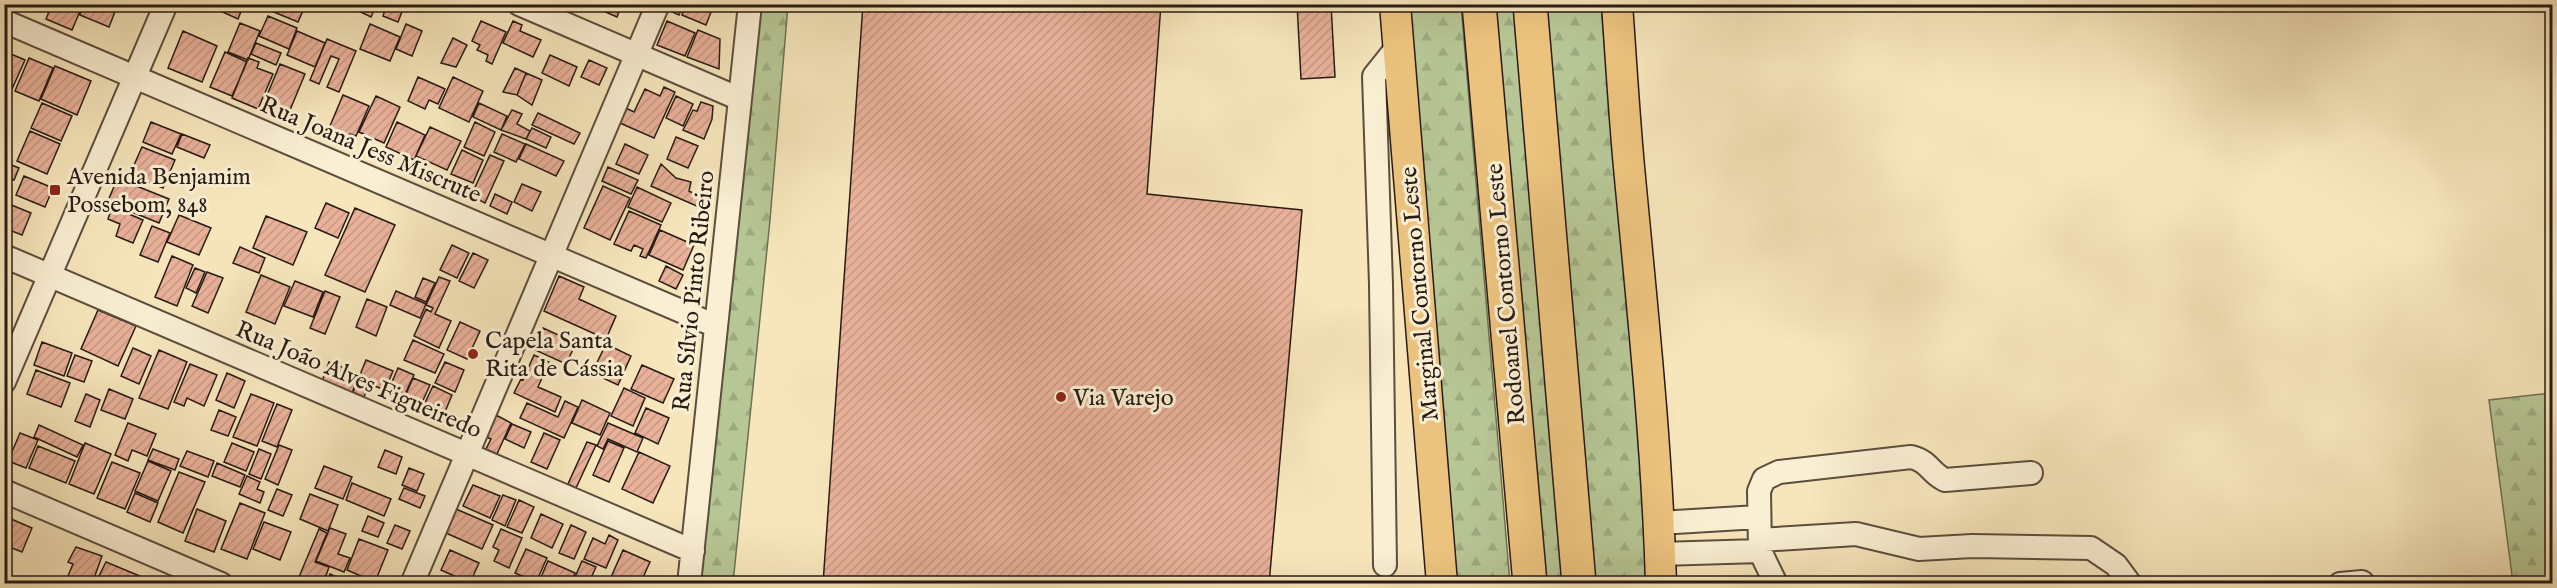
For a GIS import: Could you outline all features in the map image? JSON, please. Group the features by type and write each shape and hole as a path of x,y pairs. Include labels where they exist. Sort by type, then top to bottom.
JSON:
{"highway":[{"name":"Rodoanel Contorno Leste","path":"1479,4 1530,584"},
{"name":"Rodoanel Contorno Leste","path":"1530,4 1579,584"}],"main road":[{"name":"Marginal Contorno Leste","path":"1395,4 1443,584"},
{"path":"1617,4 1659,523 1661,584"}],"street":[{"path":"4,382 166,4"},
{"path":"519,4 740,99"},
{"path":"412,584 658,4"},
{"name":"Rua Sílvio Pinto Ribeiro","path":"689,584 750,4"},
{"name":"Rua Joana Jess Miscrute","path":"4,21 716,326"},
{"path":"1384,565 1381,284 1374,76 1398,46"},
{"name":"Rua João Alves Figueiredo","path":"4,256 693,551"},
{"path":"1776,584 1760,546 1758,517 1759,490 1764,479 1779,472 1911,457 1923,459 1938,477 1945,480 2031,473"},
{"path":"4,491 222,584"},
{"path":"1659,523 1758,517"},
{"path":"1660,554 1760,546 1856,534 1919,549 1972,546 2091,548 2116,565 2130,584"},
{"path":"2340,584 2362,582"}],"green space":[{"path":"757,5 788,5 770,220 733,583 695,584"},
{"path":"1402,5 1461,5 1510,583 1450,583"},
{"path":"1491,5 1515,5 1564,583 1539,583"},
{"path":"1546,5 1601,5 1648,543 1649,583 1594,583"},
{"path":"2552,393 2552,583 2513,583 2489,400"}],"building":[{"path":"52,4 83,4 72,30 46,19"},
{"path":"84,4 118,4 109,27 80,15"},
{"path":"205,4 244,4 238,19"},
{"path":"271,4 306,4 298,22 269,10"},
{"path":"344,4 377,4 371,17"},
{"path":"387,4 405,4 398,22 383,16"},
{"path":"595,4 622,4 617,17 594,7"},
{"path":"670,4 684,4 679,15 668,10"},
{"path":"686,4 714,4 706,25 682,15"},
{"name":"Via Varejo","path":"863,4 1161,4 1147,194 1302,210 1269,584 823,584"},
{"path":"1297,4 1331,4 1335,77 1301,79"},
{"path":"268,16 297,28 289,49 259,36"},
{"path":"481,21 506,32 492,64 486,61 488,55 477,50 480,45 472,41"},
{"path":"513,21 522,25 520,31 541,40 533,57 503,43"},
{"path":"667,21 695,33 685,56 657,45"},
{"path":"240,23 260,31 248,60 228,52"},
{"path":"370,24 400,37 390,61 360,49"},
{"path":"406,24 422,31 412,56 396,49"},
{"path":"698,30 720,39 719,69 687,57"},
{"path":"183,31 217,46 202,82 168,68"},
{"path":"297,31 325,43 315,67 287,55"},
{"path":"453,38 467,45 456,67 441,63"},
{"path":"327,39 356,51 339,92 327,87 339,59 331,56 319,84 310,80"},
{"path":"256,43 281,53 276,65 251,54"},
{"path":"4,51 25,60 12,89 4,86"},
{"path":"225,52 247,62 232,96 210,87"},
{"path":"550,55 577,67 569,86 542,73"},
{"path":"29,58 53,68 39,101 15,91"},
{"path":"248,58 259,62 257,68 273,74 258,109 232,98"},
{"path":"589,60 607,68 599,85 581,77"},
{"path":"280,64 305,74 290,110 265,100"},
{"path":"55,66 91,81 77,115 41,99"},
{"path":"515,68 526,73 517,95 503,92"},
{"path":"526,73 542,80 532,105 517,95"},
{"path":"418,77 445,89 438,104 429,100 425,109 408,101"},
{"path":"453,77 483,91 469,122 439,108"},
{"path":"664,87 675,92 654,138 620,123 626,108 634,112 645,89 660,96"},
{"path":"343,95 369,106 356,136 350,134 347,141 327,133"},
{"path":"376,96 400,107 384,143 359,132"},
{"path":"676,96 693,104 683,126 666,118"},
{"path":"701,102 713,106 712,119 704,139 683,130 693,110 697,111"},
{"path":"42,103 72,116 61,141 31,128"},
{"path":"479,103 507,116 501,130 473,117"},
{"path":"512,110 522,114 517,124 530,131 526,139 501,130"},
{"path":"538,113 580,133 574,144 532,125"},
{"path":"151,122 181,134 172,154 143,142"},
{"path":"397,122 425,135 414,160 386,147"},
{"path":"475,122 495,132 484,156 464,147"},
{"path":"430,127 461,141 447,170 416,156"},
{"path":"532,128 551,137 546,148 526,139"},
{"path":"30,131 60,144 47,174 17,161"},
{"path":"182,134 210,145 204,158 177,147"},
{"path":"502,134 525,144 516,162 494,152"},
{"path":"676,137 698,146 688,168 667,159"},
{"path":"526,144 564,161 556,176 519,159"},
{"path":"625,144 648,155 639,174 616,164"},
{"path":"142,147 175,160 163,188 130,174"},
{"path":"462,150 483,160 473,183 451,174"},
{"path":"490,155 504,161 485,203 471,196"},
{"path":"4,162 19,168 14,180 4,176"},
{"path":"661,164 676,178 691,182 689,191 703,198 699,207 651,186"},
{"path":"608,167 638,180 631,194 602,181"},
{"path":"119,175 130,180 129,183 169,199 159,223 127,210 130,204 121,201 118,208 107,203"},
{"path":"24,176 53,188 45,207 16,195"},
{"path":"522,184 541,192 532,211 514,202"},
{"path":"603,186 630,198 610,240 584,228"},
{"path":"637,187 671,203 662,222 628,207"},
{"path":"495,194 512,202 507,214 490,206"},
{"path":"4,202 31,213 22,235 4,228"},
{"path":"326,203 349,213 338,238 315,228"},
{"path":"112,207 143,220 133,243 116,236 120,224 108,219"},
{"path":"355,208 395,225 365,292 325,275"},
{"path":"629,211 661,225 646,258 640,256 643,249 634,245 631,251 614,244"},
{"path":"179,215 211,228 199,255 167,242"},
{"path":"266,216 307,232 293,265 253,248"},
{"path":"152,226 170,233 158,262 140,255"},
{"path":"660,230 694,245 683,270 649,255"},
{"path":"452,245 469,253 457,278 440,270"},
{"path":"240,247 265,258 259,273 233,263"},
{"path":"473,253 488,260 474,288 459,281"},
{"path":"172,256 193,265 177,306 155,297"},
{"path":"666,266 683,275 676,289 659,281"},
{"path":"195,268 205,272 196,293 186,288"},
{"path":"207,272 223,278 208,313 192,306"},
{"path":"261,275 290,287 275,324 246,312"},
{"path":"559,276 584,287 579,299 616,316 606,339 544,311"},
{"path":"439,277 450,281 435,314 451,321 439,348 414,336 426,309 431,312 433,308 426,305"},
{"path":"423,278 435,283 426,302 415,297"},
{"path":"295,281 323,292 313,317 284,306"},
{"path":"325,291 340,297 325,334 310,328"},
{"path":"396,291 426,304 420,318 390,305"},
{"path":"367,299 387,307 376,336 356,327"},
{"path":"98,310 136,326 118,366 81,349"},
{"path":"460,322 480,331 467,359 447,350"},
{"path":"543,328 576,343 566,364 533,349"},
{"path":"413,340 444,354 435,373 404,360"},
{"path":"42,342 72,353 64,376 34,365"},
{"path":"606,344 631,356 618,385 592,373"},
{"path":"133,348 151,356 139,384 121,376"},
{"path":"159,350 187,362 168,409 139,398"},
{"path":"75,355 92,361 84,382 67,376"},
{"path":"534,355 549,362 538,387 561,397 555,412 514,393 521,379 523,380"},
{"path":"366,360 393,371 385,390 369,384 364,397 353,392"},
{"path":"329,362 359,374 352,393 322,381"},
{"path":"445,362 464,370 455,392 435,383"},
{"path":"190,364 217,375 204,406 187,398 184,406 174,402"},
{"path":"642,365 674,379 663,403 631,389"},
{"path":"398,368 414,375 405,394 401,392 398,396 388,391"},
{"path":"36,370 70,383 61,407 27,394"},
{"path":"227,373 245,381 234,408 216,400"},
{"path":"413,378 430,385 420,407 404,399"},
{"path":"433,386 452,395 444,414 424,405"},
{"path":"624,388 645,398 633,426 611,416"},
{"path":"109,389 133,399 125,419 101,410"},
{"path":"86,394 100,400 90,427 75,421"},
{"path":"251,394 274,403 257,446 233,437"},
{"path":"582,400 610,413 600,435 572,423"},
{"path":"565,401 578,407 564,438 520,418 527,403 558,417"},
{"path":"277,404 292,410 277,447 262,441"},
{"path":"646,408 669,418 658,444 635,433"},
{"path":"219,410 236,417 228,436 211,430"},
{"path":"496,415 511,423 497,454 486,449 491,439 486,437"},
{"path":"128,423 156,434 147,456 132,450 128,461 115,455"},
{"path":"608,423 643,438 637,452 608,439 603,449 597,446"},
{"path":"512,424 531,432 524,448 505,439"},
{"path":"39,425 83,445 77,457 34,437"},
{"path":"20,433 38,440 26,468 8,461"},
{"path":"544,433 560,440 547,469 531,462"},
{"path":"608,441 624,448 609,482 593,475"},
{"path":"587,442 596,445 576,488 568,484"},
{"path":"85,443 111,454 94,494 69,484"},
{"path":"232,443 254,452 246,471 224,462"},
{"path":"279,445 292,450 278,485 265,479"},
{"path":"38,446 75,461 66,483 29,468"},
{"path":"153,449 179,459 175,470 148,460"},
{"path":"259,449 271,454 261,479 249,474"},
{"path":"385,450 402,457 396,474 378,467"},
{"path":"187,451 214,461 208,477 180,466"},
{"path":"639,452 670,466 653,503 622,489"},
{"path":"148,461 171,471 158,501 135,491"},
{"path":"112,462 140,473 125,509 97,498"},
{"path":"217,463 245,475 240,487 212,476"},
{"path":"324,466 352,477 343,499 315,488"},
{"path":"409,468 424,474 417,491 402,485"},
{"path":"179,472 205,482 183,533 158,522"},
{"path":"247,476 260,482 257,489 264,492 260,503 239,494"},
{"path":"352,483 391,499 384,516 346,500"},
{"path":"473,485 500,496 490,518 463,506"},
{"path":"404,488 425,496 420,508 399,499"},
{"path":"277,489 292,495 283,516 268,510"},
{"path":"135,493 158,503 150,522 127,512"},
{"path":"310,494 338,505 328,531 300,519"},
{"path":"503,495 516,500 505,526 492,520"},
{"path":"519,500 534,507 522,533 507,527"},
{"path":"240,503 265,513 247,559 221,549"},
{"path":"197,509 226,521 214,552 185,541"},
{"path":"456,509 493,525 482,549 446,533"},
{"path":"541,514 563,524 552,548 531,538"},
{"path":"4,516 32,528 22,552 4,545"},
{"path":"368,516 384,523 378,537 362,531"},
{"path":"264,522 291,532 280,560 253,549"},
{"path":"395,525 410,531 402,549 387,543"},
{"path":"571,525 586,532 574,559 559,553"},
{"path":"330,528 346,534 338,554 350,558 344,572 316,561"},
{"path":"319,529 327,533 315,562 329,567 323,584 314,584 299,577"},
{"path":"501,529 522,538 509,568 494,561 499,550 493,547"},
{"path":"609,535 618,540 606,568 584,559 593,538 605,544"},
{"path":"359,539 388,550 375,582 347,570"},
{"path":"76,547 102,556 92,584 65,583 73,564 68,562"},
{"path":"526,549 547,558 536,582 515,573"},
{"path":"450,550 479,563 470,583 441,570"},
{"path":"623,550 650,562 640,584 608,584"},
{"path":"548,561 575,573 570,584 538,584"},
{"path":"582,561 596,567 591,578 603,584 572,584"},
{"path":"106,562 159,584 95,584"},
{"path":"330,574 346,581 345,584 326,584"},
{"path":"348,578 361,584 346,584"}],"place":[{"name":"Avenida Benjamim Possebom, 848","path":"55,190"},
{"name":"Capela Santa Rita de Cássia","path":"473,354"},
{"name":"Via Varejo","path":"1061,397"}]}
